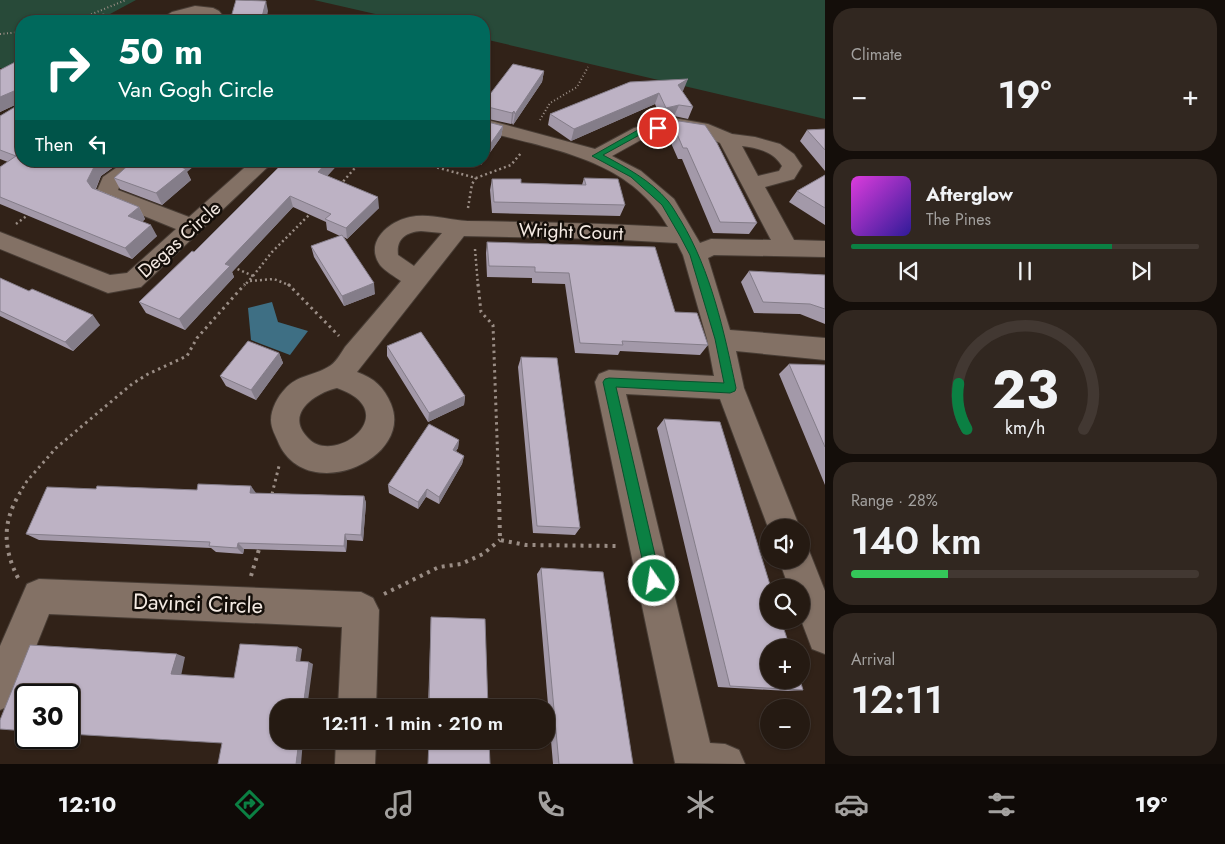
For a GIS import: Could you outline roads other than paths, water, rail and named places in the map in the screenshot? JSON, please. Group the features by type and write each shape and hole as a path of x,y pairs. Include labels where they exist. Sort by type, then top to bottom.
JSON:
{"street":[{"path":"178,15 198,10 215,15"},
{"path":"596,156 641,132 674,124 708,130 728,139 768,146 785,155 790,160 792,166 787,175 752,184"},
{"path":"490,127 596,156 634,175 666,204 690,245 720,339 730,388 781,519"},
{"path":"728,139 787,248"},
{"path":"130,167 110,182 107,193 192,227"},
{"name":"Degas Circle","path":"7,232 108,284 132,281 257,167"},
{"name":"Wright Court","path":"416,279 388,258 386,250 387,241 393,233 413,224 425,223 466,228 604,231 690,245"},
{"path":"337,377 354,380 369,388 378,401 381,417 377,433 365,447 348,457 329,460 310,457 295,447 287,434 285,416 291,401 303,388 320,380 337,377 416,279 466,228"},
{"path":"690,245 825,249"},
{"path":"690,245 717,263 825,266"},
{"path":"720,339 825,349"},
{"path":"725,764 695,763 609,382 730,388"},
{"path":"799,569 825,636"},
{"name":"Davinci Circle","path":"0,691 39,596 361,610 357,699"},
{"path":"355,764 356,749"}],"water":[{"path":"272,302 278,322 308,331 290,355 251,340 248,308"}]}
